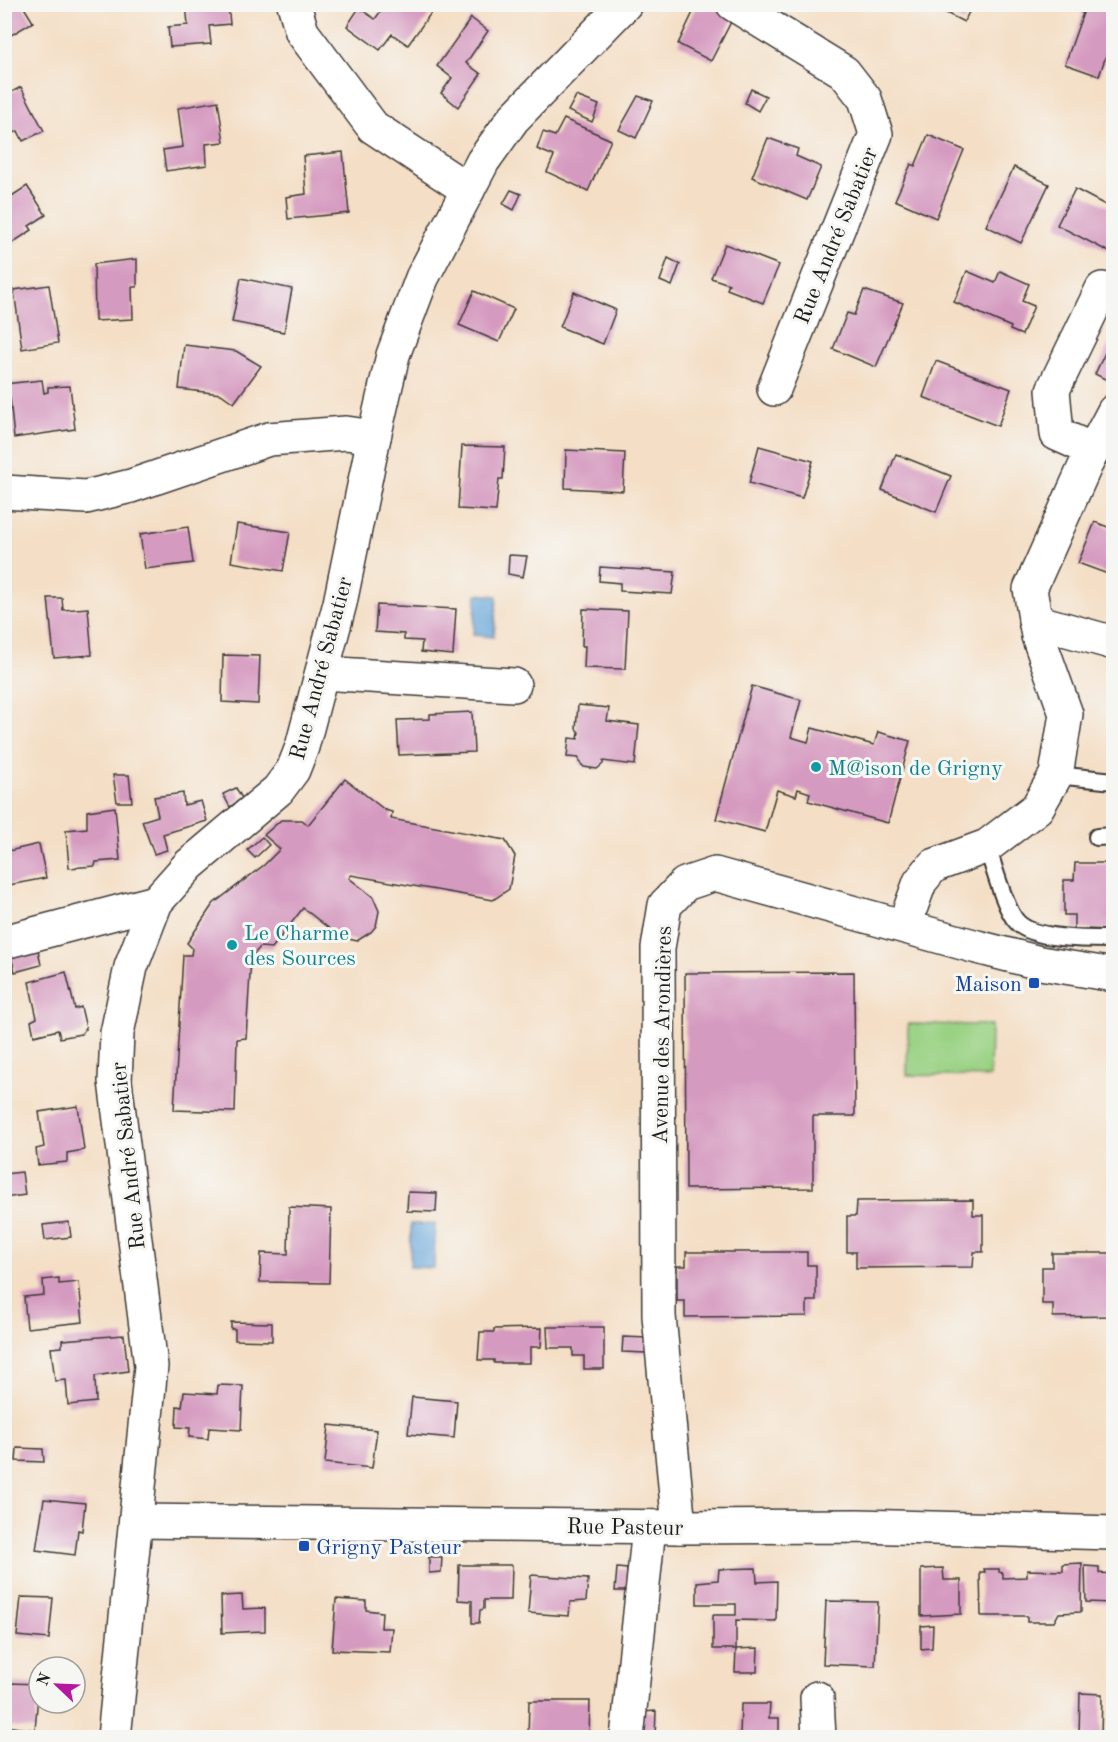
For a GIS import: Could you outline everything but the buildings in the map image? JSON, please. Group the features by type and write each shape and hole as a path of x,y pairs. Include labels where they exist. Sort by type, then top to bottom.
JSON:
{"street":[{"path":"294,4 302,32 373,127 468,190"},
{"name":"Rue André Sabatier","path":"114,1737 151,1366 115,1081 117,1033 130,967 156,902 189,865 278,790 293,770 302,747 340,603 393,355 422,278 483,161 513,119 625,4"},
{"name":"Rue André Sabatier","path":"733,4 844,72 865,99 876,134 774,389"},
{"path":"1098,462 1057,434 1053,390 1102,289"},
{"path":"904,926 920,882 933,866 987,846 1037,808 1056,775 1066,714 1038,636 1030,589 1098,462 1113,411"},
{"path":"5,489 86,497 131,486 269,439 346,433 374,437"},
{"path":"1035,621 1113,643"},
{"path":"322,673 513,685"},
{"name":"Avenue des Arondières","path":"627,1737 664,1527 659,1316 658,948 665,905 685,884 715,874 1040,963 1113,975"},
{"path":"4,942 156,902"},
{"name":"Rue Pasteur","path":"136,1521 664,1527 858,1526 1113,1533"},
{"path":"817,1698 819,1737"}],"lane":[{"path":"1056,775 1113,781"},
{"path":"987,846 1011,913 1019,925 1042,934 1072,939 1113,939"}],"green space":[{"path":"908,1024 991,1025 990,1077 907,1075"}],"water":[{"path":"477,594 497,596 494,637 473,635"},
{"path":"411,1224 435,1224 434,1268 410,1267"}],"place":[{"name":"M@ison de Grigny","path":"816,767"},
{"name":"Le Charme des Sources","path":"232,945"},
{"name":"Maison","path":"1034,983"},
{"name":"Grigny Pasteur","path":"304,1546"}]}
